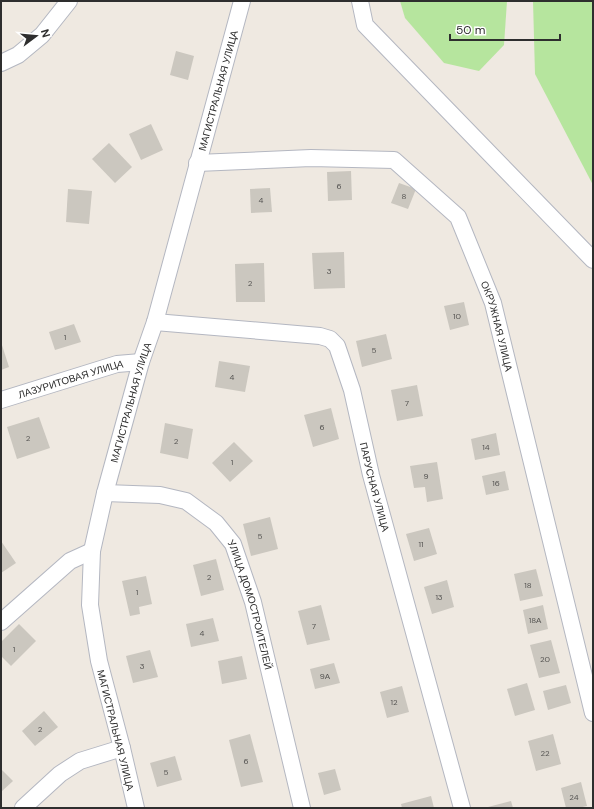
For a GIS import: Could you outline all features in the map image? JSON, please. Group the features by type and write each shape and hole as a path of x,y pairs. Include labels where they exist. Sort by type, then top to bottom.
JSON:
{"street":[{"path":"1,63 18,55 42,35 69,1"},
{"name":"МАГИСТРАЛЬНАЯ УЛИЦА","path":"136,808 99,661 90,605 92,551 104,492 140,362 155,322 242,1"},
{"path":"360,1 366,25 593,260"},
{"name":"ОКРУЖНАЯ УЛИЦА","path":"197,164 311,158 394,160 458,217 493,303 593,713"},
{"name":"ПАРУСНАЯ УЛИЦА","path":"155,322 320,336 330,339 337,346 352,390 371,475 462,808"},
{"name":"ЛАЗУРИТОВАЯ УЛИЦА","path":"1,400 117,364 140,362"},
{"name":"УЛИЦА ДОМОСТРОИТЕЛЕЙ","path":"104,492 160,495 186,501 216,523 233,544 254,602 302,808"},
{"path":"1,622 70,560 92,551"},
{"path":"23,808 60,774 80,761 122,748"}],"green space":[{"path":"400,1 507,1 504,45 479,71 444,63 405,18"},
{"path":"533,1 593,1 593,185 535,74"}],"building":[{"path":"176,51 194,56 188,80 170,75"},
{"path":"151,124 163,150 141,160 129,134"},
{"path":"109,143 132,167 115,183 92,159"},
{"path":"351,171 352,200 328,201 327,172"},
{"path":"399,183 416,189 408,209 391,203"},
{"path":"270,188 272,212 251,213 250,189"},
{"path":"68,189 92,191 89,224 66,222"},
{"path":"344,252 345,288 314,289 312,253"},
{"path":"264,263 265,302 236,302 235,264"},
{"path":"464,302 469,325 450,330 444,306"},
{"path":"74,324 81,342 55,350 49,332"},
{"path":"386,334 392,359 362,367 356,341"},
{"path":"1,342 9,367 1,370"},
{"path":"219,361 250,366 245,392 215,387"},
{"path":"417,385 423,416 397,421 391,390"},
{"path":"331,408 339,439 313,447 304,415"},
{"path":"39,417 50,448 17,459 7,427"},
{"path":"165,423 193,429 188,459 160,453"},
{"path":"496,433 500,455 475,460 471,439"},
{"path":"234,442 253,461 230,482 212,463"},
{"path":"437,462 443,499 427,502 425,487 414,488 410,466"},
{"path":"505,471 509,490 486,495 482,476"},
{"path":"270,517 278,549 251,556 243,524"},
{"path":"429,528 437,554 414,561 406,534"},
{"path":"1,541 16,563 1,573"},
{"path":"216,559 224,590 201,596 193,565"},
{"path":"536,569 543,596 520,601 514,574"},
{"path":"146,576 152,604 139,607 140,614 130,616 122,581"},
{"path":"447,580 454,607 432,614 424,587"},
{"path":"321,605 330,640 307,645 298,611"},
{"path":"543,605 548,629 528,634 523,610"},
{"path":"213,618 219,641 191,647 186,624"},
{"path":"19,624 36,641 11,666 1,656 1,642"},
{"path":"551,640 560,673 539,678 530,645"},
{"path":"150,650 158,677 133,683 126,656"},
{"path":"242,656 247,679 222,684 218,661"},
{"path":"334,663 340,683 315,689 310,669"},
{"path":"527,683 535,710 515,716 507,689"},
{"path":"566,685 571,703 548,710 543,691"},
{"path":"402,686 409,712 387,718 380,692"},
{"path":"44,711 58,727 35,746 22,731"},
{"path":"250,734 263,782 241,787 229,740"},
{"path":"553,734 561,764 536,771 528,741"},
{"path":"175,756 182,780 157,787 150,763"},
{"path":"1,769 13,781 1,792"},
{"path":"335,769 341,790 324,795 318,773"},
{"path":"581,782 587,806 566,808 561,788"},
{"path":"431,796 434,808 402,808 401,804"},
{"path":"511,801 513,808 488,808 488,807"}]}
